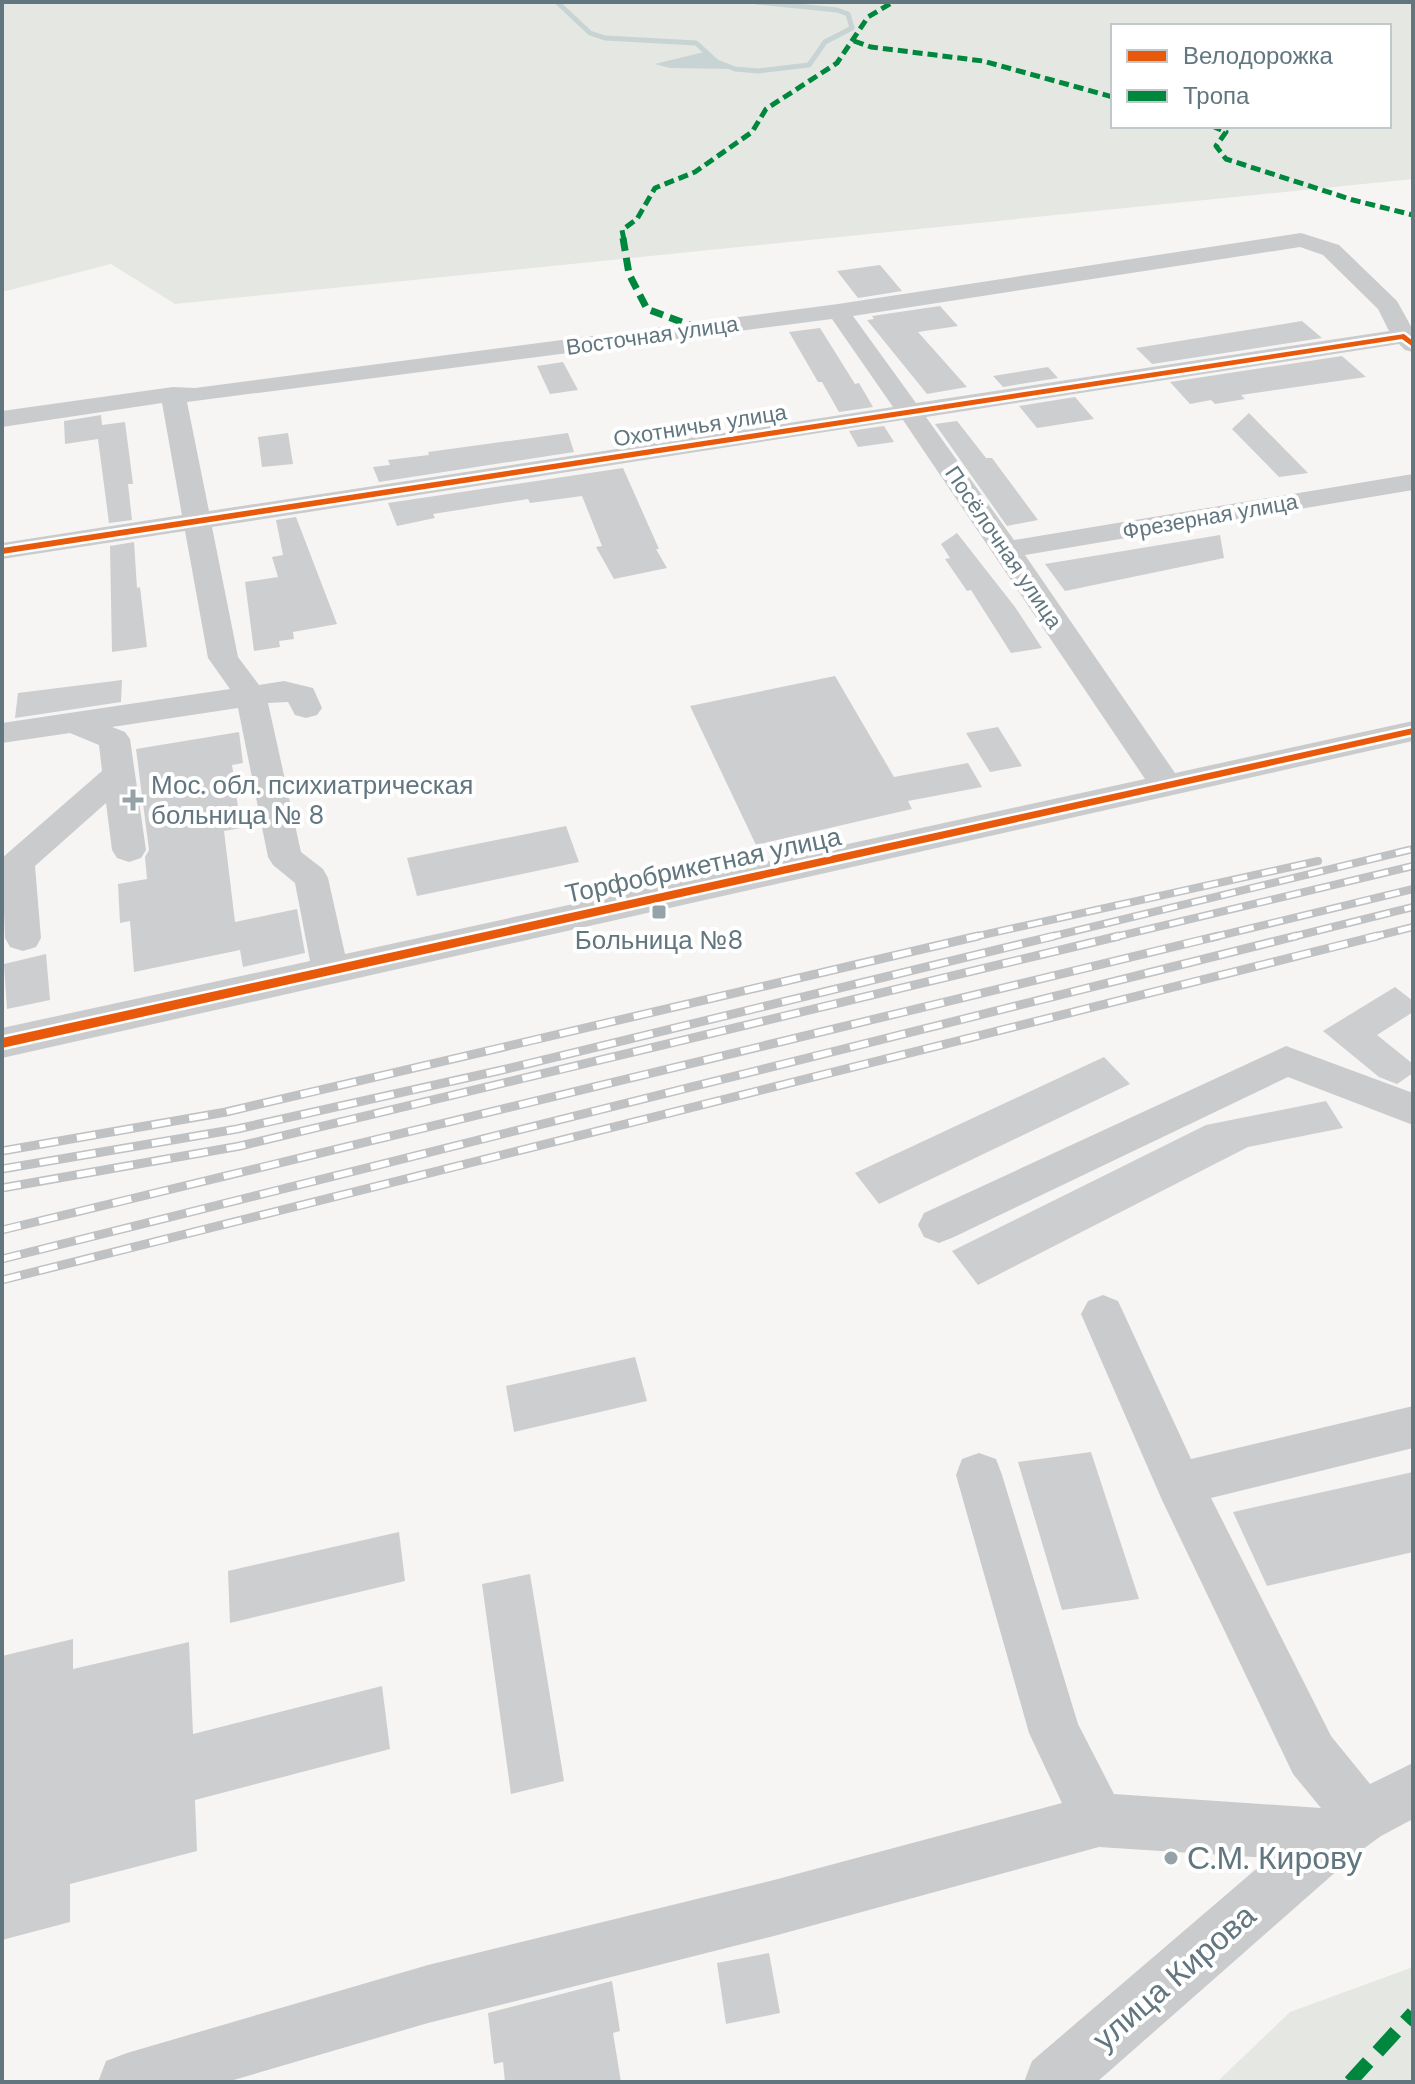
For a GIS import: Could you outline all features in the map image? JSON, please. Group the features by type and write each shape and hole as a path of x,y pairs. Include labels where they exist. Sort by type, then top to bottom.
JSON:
{"street":[{"name":"Восточная улица","path":"2,419 173,394 195,395 838,311 1301,240 1331,250 1389,306 1408,341"},
{"name":"Посёлочная улица","path":"838,311 1007,550 1166,785"},
{"name":"Охотничья улица","path":"2,551 1408,341"},
{"path":"173,394 223,658 251,696 285,857 311,878 330,969"},
{"name":"Фрезерная улица","path":"1007,550 1413,482"},
{"path":"2,733 284,691 302,695 306,708"},
{"path":"72,722 114,739 129,850"},
{"name":"Торфобрикетная улица","path":"2,1043 1413,731"},
{"path":"23,938 17,862 119,774"},
{"path":"939,1225 1286,1061 1413,1109"},
{"path":"127,2082 428,1994 774,1908 1099,1820 1349,1826 1179,1484 1103,1314"},
{"path":"1179,1484 1413,1427"},
{"path":"979,1475 1055,1733 1099,1820"},
{"name":"улица Кирова","path":"1053,2082 1349,1826 1413,1790"}],"shaded area":[{"path":"2,2 1413,2 1413,179 175,304 111,264 2,292"},
{"path":"704,52 717,62 735,69 670,68 655,64"},
{"path":"1413,1967 1413,2082 1217,2082 1290,2012"}],"building":[{"path":"880,265 902,291 858,298 837,271"},
{"path":"940,306 958,326 918,332 967,387 927,394 867,320 874,319 872,316"},
{"path":"1302,321 1322,338 1152,364 1136,348"},
{"path":"820,328 873,407 839,412 822,382 818,382 789,332"},
{"path":"1342,356 1366,377 1241,395 1245,399 1215,404 1211,400 1190,404 1170,382"},
{"path":"563,362 578,390 550,394 537,366"},
{"path":"1048,367 1058,378 1003,387 993,376"},
{"path":"1075,397 1094,419 1037,428 1019,406"},
{"path":"1249,413 1308,473 1279,477 1232,429"},
{"path":"101,415 102,425 125,422 133,484 128,484 132,520 109,523 98,439 65,444 64,421"},
{"path":"957,421 986,458 992,458 1038,520 1007,526 935,424"},
{"path":"884,426 894,442 858,447 849,431"},
{"path":"288,433 293,464 262,467 258,437"},
{"path":"568,433 574,452 379,482 373,467 390,465 388,460 429,455 428,452"},
{"path":"623,468 659,549 656,549 667,568 614,579 596,547 602,546 582,496 530,503 528,499 433,514 435,518 397,526 388,503"},
{"path":"296,517 337,624 293,632 294,639 279,641 280,647 254,651 245,582 278,577 272,557 283,555 276,520"},
{"path":"957,533 1015,607 1042,648 1011,653 971,590 967,591 945,559 950,558 941,544"},
{"path":"1220,535 1224,558 1065,591 1045,564"},
{"path":"134,542 137,588 140,587 147,647 112,652 110,546"},
{"path":"835,676 894,777 968,763 982,787 908,801 912,809 756,845 690,706"},
{"path":"122,680 121,702 15,718 18,693"},
{"path":"998,727 1022,766 990,772 966,733"},
{"path":"239,732 243,763 232,765 241,828 224,831 235,922 297,909 305,953 243,967 240,950 134,972 130,921 120,923 118,884 147,879 145,857 149,850 136,749"},
{"path":"566,826 579,862 417,896 407,858"},
{"path":"46,954 50,1000 7,1009 4,964"},
{"path":"1395,987 1413,1001 1413,1012 1377,1035 1413,1064 1413,1073 1397,1084 1379,1077 1323,1031"},
{"path":"1104,1057 1130,1084 879,1204 855,1173"},
{"path":"1326,1101 1343,1128 1248,1147 978,1285 952,1251 1206,1125"},
{"path":"635,1357 647,1401 514,1432 506,1386"},
{"path":"1091,1452 1139,1599 1062,1610 1018,1462"},
{"path":"1413,1472 1413,1552 1267,1586 1233,1512"},
{"path":"399,1532 405,1581 230,1623 228,1571"},
{"path":"530,1574 564,1781 511,1794 482,1584"},
{"path":"73,1639 73,1669 189,1642 193,1734 382,1686 390,1749 195,1800 197,1851 70,1884 70,1922 2,1940 2,1656"},
{"path":"769,1953 780,2013 726,2024 717,1963"},
{"path":"612,1981 620,2031 613,2033 621,2082 505,2082 503,2062 494,2064 488,2013"}],"waterway":[{"path":"557,2 590,33 605,38 696,43 717,62 735,69 758,71 809,65 825,42 852,28 848,14 837,10 757,2"}],"railway":[{"path":"1046,938 1413,849"},
{"path":"977,936 1318,861"},
{"path":"1111,938 1413,866"},
{"path":"1210,938 1413,889"},
{"path":"1288,938 1413,907"},
{"path":"1377,936 1413,927"},
{"path":"2,1151 226,1112 977,936"},
{"path":"969,938 977,936"},
{"path":"2,1169 237,1129 502,1070 1054,936"},
{"path":"2,1188 240,1146 1119,936"},
{"path":"2,1230 1218,936"},
{"path":"2,1259 1296,936"},
{"path":"2,1280 1377,936"},
{"path":"1369,938 1377,936"}],"marked path":[{"path":"700,329 647,309 629,274 622,230 637,219 655,188 695,172 752,132 766,109 837,63 868,17 893,2"},
{"path":"854,41 871,47 983,61 1111,96"},
{"path":"1217,128 1226,132 1216,146 1226,159 1353,200 1413,215"},
{"path":"1350,2082 1413,2013"}],"cycle path":[{"path":"2,551 1404,336 1413,345"},
{"path":"2,1043 1413,731"}],"place":[{"name":"Мос. обл. психиатрическая больница № 8","path":"133,800"},
{"name":"Больница №8","path":"659,912"},
{"name":"С.М. Кирову","path":"1171,1858"}]}
